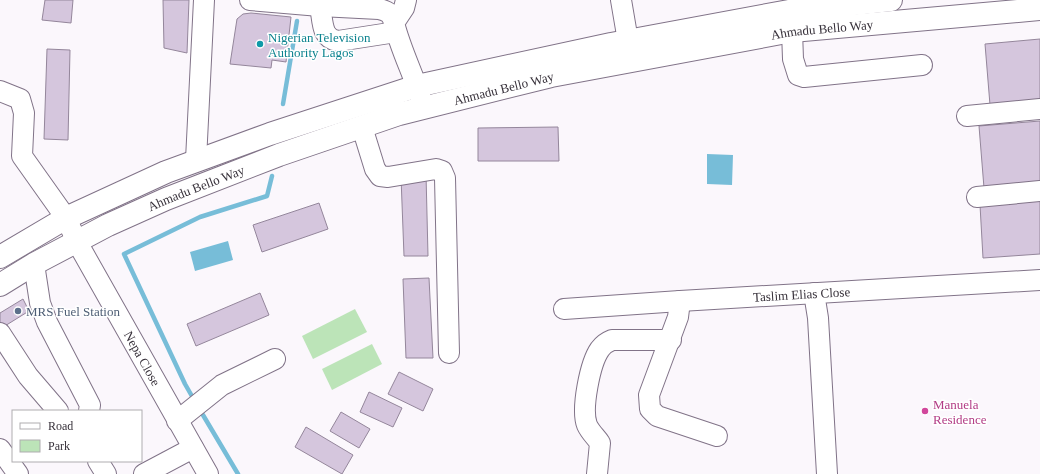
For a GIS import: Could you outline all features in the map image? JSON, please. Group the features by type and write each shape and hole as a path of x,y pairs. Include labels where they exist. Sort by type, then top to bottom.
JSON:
{"highway":[{"name":"Ahmadu Bello Way","path":"0,286 34,264 108,225 166,199 279,156 399,114 424,108 581,60 628,41 789,11 891,0"},
{"name":"Ahmadu Bello Way","path":"0,258 66,218 196,160 417,86 581,60 792,31 1040,9"}],"street":[{"path":"196,160 204,0"},
{"path":"250,0 379,9 389,14 392,16 405,61 417,86 424,108"},
{"path":"395,28 406,0"},
{"path":"621,0 628,41"},
{"path":"320,6 324,32 328,39 333,41 395,28"},
{"path":"792,31 795,68 798,75 804,77 922,65"},
{"name":"Nepa Close","path":"0,91 20,99 24,113 22,156 66,218 77,242 208,474"},
{"path":"967,116 1040,109"},
{"path":"362,127 375,169 380,176 388,177 436,169 442,171 445,178 450,353"},
{"path":"977,197 1040,191"},
{"path":"34,264 40,303 47,322 90,405 89,410"},
{"name":"Taslim Elias Close","path":"564,309 1040,280"},
{"path":"814,293 818,318 827,474"},
{"path":"680,301 678,317 671,340 649,395 650,410 657,416 717,436"},
{"path":"0,332 28,376 57,410"},
{"path":"597,474 600,443 587,425 585,408 591,374 599,350 605,343 612,340 671,340"},
{"path":"177,421 222,386 275,359"},
{"path":"144,474 193,448"},
{"path":"0,449 18,474"},
{"path":"99,462 106,474"}],"green space":[{"path":"355,309 367,332 313,359 302,336"},
{"path":"372,344 382,364 332,390 322,369"}],"water":[{"path":"707,154 733,155 732,185 707,184"},
{"path":"228,241 233,260 195,271 190,252"}],"building":[{"path":"45,0 73,0 71,23 42,20"},
{"path":"163,0 189,0 187,53 164,48"},
{"name":"Nigerian Television Authority Lagos","path":"251,13 291,17 286,62 272,60 271,68 230,64 237,19 243,14"},
{"path":"1040,39 1040,101 990,105 985,44"},
{"path":"47,49 70,50 68,140 44,139"},
{"path":"1040,121 1040,183 984,188 979,126"},
{"path":"558,127 559,161 478,161 478,128"},
{"path":"426,174 428,256 404,256 401,177"},
{"path":"1040,201 1040,254 983,258 980,205"},
{"path":"319,203 328,229 262,252 253,225"},
{"path":"429,278 433,358 406,358 403,279"},
{"path":"260,293 269,315 196,346 187,324"},
{"path":"23,299 29,311 0,329 0,313"},
{"path":"399,372 433,389 423,411 388,394"},
{"path":"369,392 402,408 393,427 360,412"},
{"path":"341,412 370,429 359,448 330,431"},
{"path":"306,427 353,455 342,474 295,447"}],"waterway":[{"path":"283,104 297,21"},
{"path":"193,398 124,254 200,217 267,196 272,176"},
{"path":"203,415 238,474"}],"place":[{"name":"Nigerian Television Authority Lagos","path":"260,44"},
{"name":"MRS Fuel Station","path":"18,311"},
{"name":"Manuela Residence","path":"925,411"}]}
